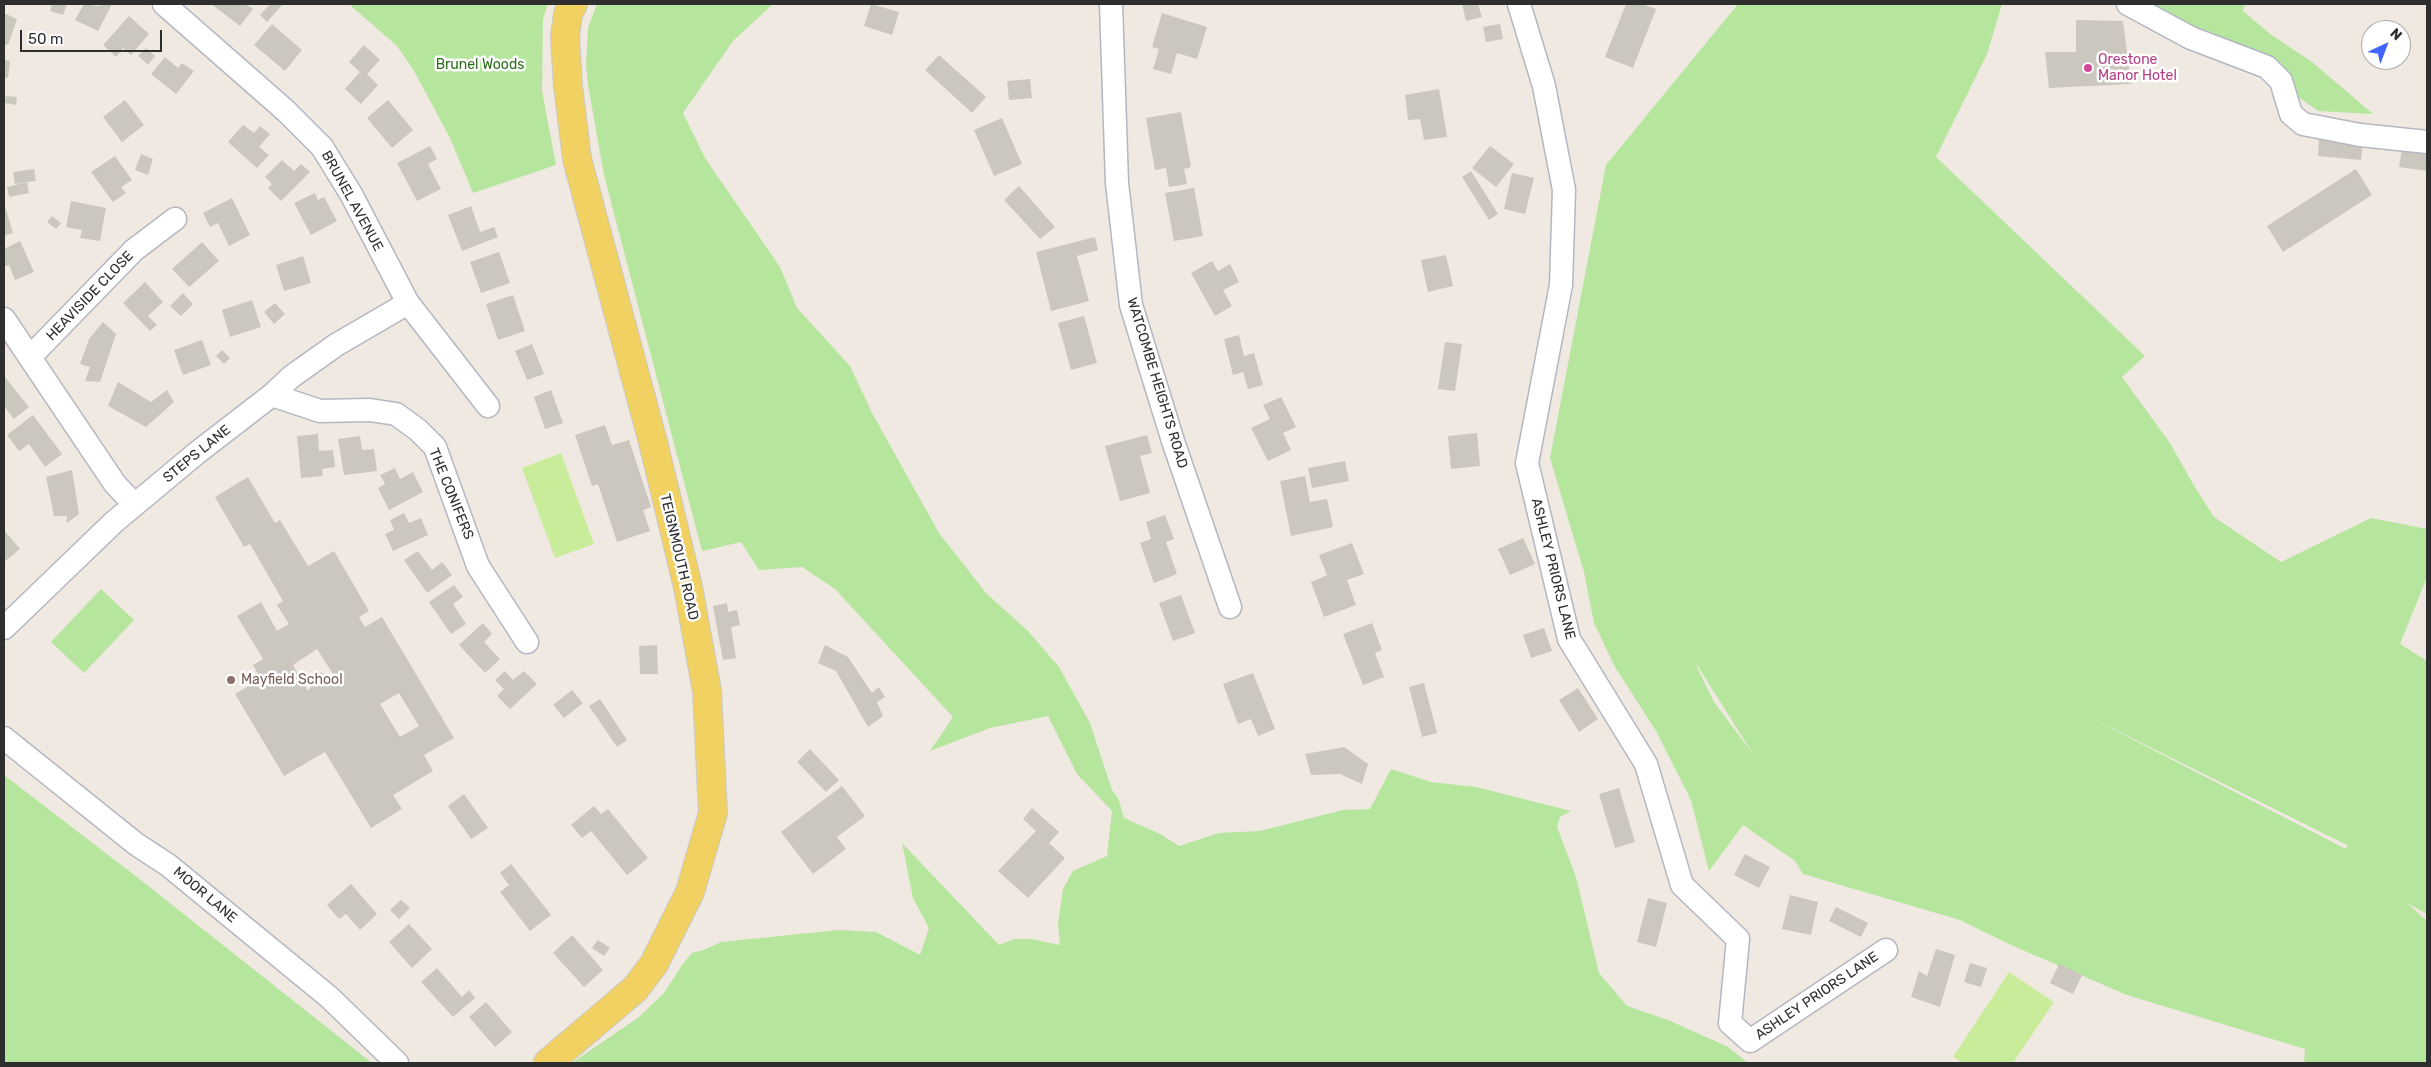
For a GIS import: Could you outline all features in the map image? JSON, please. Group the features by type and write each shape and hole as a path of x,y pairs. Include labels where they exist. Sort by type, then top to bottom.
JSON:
{"main road":[{"name":"TEIGNMOUTH ROAD","path":"548,1063 634,989 654,964 690,892 713,813 707,692 688,587 653,442 577,159 568,86 565,37 568,14 573,4"}],"street":[{"name":"BRUNEL AVENUE","path":"164,4 286,111 322,148 356,202 408,303 488,406"},
{"name":"WATCOMBE HEIGHTS ROAD","path":"1111,4 1117,184 1131,305 1173,441 1230,607"},
{"name":"ASHLEY PRIORS LANE","path":"1519,4 1544,86 1564,190 1561,285 1527,463 1569,640 1646,764 1682,885 1738,939 1730,1023 1750,1041 1886,950"},
{"path":"2128,4 2191,38 2267,68 2281,81 2291,114 2303,124 2360,135 2427,142"},
{"name":"HEAVISIDE CLOSE","path":"30,357 134,250 175,219"},
{"name":"STEPS LANE","path":"4,628 134,504 272,395 291,377 336,345 408,303"},
{"path":"4,319 115,484 134,504"},
{"name":"THE CONIFERS","path":"272,395 320,410 370,410 396,414 418,430 435,447 478,566 527,642"},
{"name":"MOOR LANE","path":"4,738 136,844 168,865 329,998 396,1063"}],"green space":[{"name":"Brunel Woods","path":"349,4 548,4 543,19 542,91 556,165 473,193 450,138 413,69 397,46"},
{"path":"597,4 773,4 733,41 683,113 705,158 780,267 797,308 850,366 872,413 939,533 986,593 1028,631 1059,667 1090,723 1112,790 1118,798 1124,818 1160,834 1179,846 1219,833 1260,831 1343,810 1370,809 1391,769 1431,782 1476,787 1571,811 1560,817 1557,827 1576,877 1599,973 1627,1006 1668,1020 1728,1047 1748,1063 572,1063 639,1017 664,993 692,953 721,942 839,930 876,932 920,955 929,928 913,898 902,843 999,945 1015,939 1031,939 1060,945 1058,924 1063,889 1073,871 1107,856 1112,811 1077,774 1048,716 990,728 930,751 953,717 835,589 802,567 759,570 741,542 702,551 604,175 586,64 588,28"},
{"path":"1738,4 2002,4 1987,54 1936,157 2145,356 2122,377 2170,443 2214,517 2281,562 2371,518 2427,529 2427,577 2400,644 2427,661 2427,914 2407,903 2427,921 2427,1063 2304,1063 2305,1049 2127,995 2011,945 1960,920 1803,874 1795,861 1743,825 1709,871 1691,800 1656,731 1615,667 1594,623 1584,572 1550,458 1606,165","holes":["1697,665 1753,754 1714,702","2079,712 2347,845 2346,849"]},
{"path":"2142,4 2245,4 2243,11 2270,34 2312,62 2373,114 2318,111 2297,96"},
{"path":"561,453 594,544 555,558 522,468"},
{"path":"101,589 134,620 84,673 51,642"},
{"path":"4,775 142,881 372,1063 4,1063"},
{"path":"2009,972 2054,1002 2013,1063 1963,1063 1953,1057"}],"building":[{"path":"52,4 67,4 63,15 50,11"},
{"path":"84,4 97,6 112,4 98,31 75,20"},
{"path":"211,4 246,4 253,9 240,26"},
{"path":"270,4 283,4 267,22 260,15"},
{"path":"871,4 899,12 892,35 864,26"},
{"path":"1462,4 1478,4 1482,17 1466,21"},
{"path":"1626,4 1642,4 1656,9 1633,68 1605,57"},
{"path":"4,13 17,19 8,45 4,44"},
{"path":"1162,13 1207,27 1197,59 1177,53 1171,74 1153,69 1159,49 1152,47"},
{"path":"129,16 149,34 131,55 123,48 116,57 103,45"},
{"name":"Orestone Manor Hotel","path":"2076,20 2123,21 2131,84 2049,88 2045,52 2076,52"},
{"path":"272,24 302,50 285,71 254,45"},
{"path":"1500,24 1503,39 1486,42 1483,27"},
{"path":"364,45 380,60 367,74 378,85 361,104 345,89 360,72 349,62"},
{"path":"146,48 155,56 148,65 138,56"},
{"path":"939,55 986,97 972,113 925,70"},
{"path":"165,57 178,68 182,63 194,71 176,94 151,74"},
{"path":"4,60 10,61 8,78 4,77"},
{"path":"1030,79 1032,98 1009,100 1007,81"},
{"path":"1439,89 1447,137 1424,140 1420,119 1408,120 1405,95"},
{"path":"6,96 17,97 16,105 5,103"},
{"path":"125,100 144,125 122,142 103,117"},
{"path":"388,100 413,130 392,148 367,118"},
{"path":"1181,112 1191,167 1184,169 1187,184 1169,187 1166,168 1155,170 1146,118"},
{"path":"1002,118 1022,164 994,176 974,130"},
{"path":"243,125 254,133 260,126 270,134 259,147 269,155 257,168 228,142"},
{"path":"2319,139 2363,144 2361,160 2318,156"},
{"path":"430,146 437,159 428,164 441,189 417,201 397,163"},
{"path":"1490,146 1514,164 1496,187 1472,168"},
{"path":"2402,148 2427,152 2427,171 2399,167"},
{"path":"141,154 153,159 148,175 135,170"},
{"path":"115,156 132,180 121,187 126,193 113,202 91,172"},
{"path":"282,160 294,171 301,164 310,172 281,201 268,188 272,184 265,177"},
{"path":"34,169 36,181 15,184 13,172"},
{"path":"2356,169 2372,195 2283,252 2267,226"},
{"path":"1471,171 1498,214 1489,220 1462,177"},
{"path":"1512,173 1534,178 1525,214 1504,209"},
{"path":"27,182 29,193 9,197 7,187"},
{"path":"1019,186 1055,227 1040,239 1004,200"},
{"path":"1194,188 1203,236 1174,241 1165,193"},
{"path":"315,193 318,200 324,197 337,221 311,235 294,203"},
{"path":"232,198 250,235 229,246 218,223 210,227 203,213"},
{"path":"71,201 106,208 100,241 80,238 82,230 66,227"},
{"path":"4,203 13,233 4,236"},
{"path":"471,206 480,232 494,227 498,237 462,251 448,215"},
{"path":"52,216 61,223 56,229 47,222"},
{"path":"1095,237 1098,250 1077,256 1089,301 1051,311 1036,252"},
{"path":"20,241 34,272 15,280 9,265 4,267 4,249"},
{"path":"202,242 219,261 189,287 172,269"},
{"path":"499,252 510,283 481,293 470,262"},
{"path":"1446,255 1453,286 1428,292 1421,260"},
{"path":"303,256 311,283 284,291 276,265"},
{"path":"1212,261 1218,271 1230,264 1239,282 1223,290 1232,306 1215,316 1191,273"},
{"path":"145,282 163,302 148,316 157,325 150,331 123,303"},
{"path":"183,293 193,304 181,316 170,306"},
{"path":"513,295 525,331 498,340 486,304"},
{"path":"252,300 261,327 230,337 222,310"},
{"path":"275,303 285,314 274,324 264,312"},
{"path":"1084,316 1097,363 1071,370 1058,323"},
{"path":"103,322 116,334 100,382 85,381 90,367 80,364 89,339"},
{"path":"1239,335 1244,356 1254,353 1263,385 1248,389 1243,372 1233,375 1224,339"},
{"path":"202,340 211,365 183,375 174,350"},
{"path":"1445,342 1462,344 1455,391 1438,389"},
{"path":"532,344 544,374 527,380 515,351"},
{"path":"222,350 230,358 224,364 216,356"},
{"path":"4,376 29,407 14,419 4,406"},
{"path":"118,382 151,402 167,390 174,402 146,427 108,406"},
{"path":"551,390 563,423 545,429 534,397"},
{"path":"1281,397 1296,427 1283,433 1291,450 1268,461 1251,428 1270,419 1263,405"},
{"path":"33,415 62,454 45,467 29,444 19,451 7,435"},
{"path":"605,425 612,445 629,440 651,507 643,510 650,531 617,542 598,484 592,486 575,435"},
{"path":"1477,433 1480,466 1451,469 1448,436"},
{"path":"318,434 319,451 333,450 335,467 322,469 323,476 301,478 297,436"},
{"path":"1147,435 1152,453 1140,456 1150,493 1120,501 1105,446"},
{"path":"360,436 362,450 374,449 377,471 344,475 338,439"},
{"path":"1345,461 1349,481 1312,488 1308,468"},
{"path":"395,468 400,479 413,472 423,492 389,510 378,488 385,484 380,475"},
{"path":"72,470 79,514 67,523 67,516 54,516 46,477"},
{"path":"1305,476 1310,502 1327,499 1333,527 1291,536 1280,481"},
{"path":"248,477 275,523 280,520 308,566 334,551 369,611 359,617 365,627 382,617 454,738 424,755 433,771 393,795 402,809 371,828 325,752 284,776 235,694 261,679 253,665 263,659 237,616 261,602 277,631 289,624 277,605 283,601 250,544 244,547 215,497","holes":["317,649 335,677 330,680 321,672 308,691 293,665","399,693 419,726 400,737 380,704"]},
{"path":"404,513 409,523 421,518 428,535 393,551 385,534 394,530 390,520"},
{"path":"1165,515 1174,539 1166,542 1177,574 1154,583 1140,543 1151,539 1146,522"},
{"path":"4,530 20,549 4,562"},
{"path":"1523,538 1535,564 1510,575 1498,549"},
{"path":"1352,543 1364,574 1347,580 1356,605 1324,617 1311,582 1327,575 1319,555"},
{"path":"418,551 432,570 442,562 452,575 427,593 404,560"},
{"path":"454,585 463,597 453,604 466,624 451,634 429,602"},
{"path":"1181,595 1195,633 1173,641 1159,603"},
{"path":"727,603 728,612 737,610 740,625 731,627 736,658 723,660 713,606"},
{"path":"483,623 492,634 484,642 500,659 485,673 459,645"},
{"path":"1372,623 1382,650 1375,653 1384,677 1363,685 1343,634"},
{"path":"1544,628 1552,651 1531,658 1523,635"},
{"path":"657,645 658,674 640,674 639,646"},
{"path":"825,645 848,657 872,693 879,687 885,697 877,702 883,716 868,727 836,671 818,663"},
{"path":"505,671 513,680 524,671 537,684 510,709 497,696 504,689 495,680"},
{"path":"1253,673 1275,729 1258,736 1251,719 1238,724 1223,684"},
{"path":"1424,683 1437,733 1422,737 1409,687"},
{"path":"1578,688 1598,719 1579,732 1559,700"},
{"path":"572,690 583,703 564,718 553,705"},
{"path":"600,699 627,740 617,747 589,706"},
{"path":"1344,747 1368,764 1362,784 1340,774 1311,775 1305,754"},
{"path":"810,749 839,780 826,792 797,762"},
{"path":"842,786 865,816 837,837 846,849 813,874 781,832"},
{"path":"1619,788 1635,842 1615,848 1599,794"},
{"path":"464,794 488,828 471,839 448,806"},
{"path":"594,806 601,814 608,809 648,858 627,875 591,831 582,838 571,825"},
{"path":"1032,808 1059,832 1049,843 1065,858 1028,898 998,871 1036,831 1023,819"},
{"path":"1745,854 1770,867 1759,888 1734,875"},
{"path":"511,864 551,915 530,931 500,892 509,885 500,873"},
{"path":"351,884 377,914 360,930 346,914 339,919 327,905"},
{"path":"1790,895 1818,902 1811,935 1782,929"},
{"path":"1648,898 1667,903 1656,947 1637,942"},
{"path":"401,900 410,908 399,919 390,910"},
{"path":"1836,907 1868,923 1861,937 1829,921"},
{"path":"409,924 432,949 412,968 389,942"},
{"path":"572,935 603,970 584,987 553,953"},
{"path":"598,940 610,948 604,956 592,948"},
{"path":"1936,949 1955,955 1940,1007 1911,997 1919,971 1927,976"},
{"path":"1970,963 1987,968 1981,987 1964,982"},
{"path":"2059,964 2082,975 2073,994 2050,983"},
{"path":"437,968 462,997 469,990 475,998 453,1017 421,982"},
{"path":"486,1002 512,1032 495,1047 469,1017"}],"place":[{"name":"Orestone Manor Hotel","path":"2088,68"},
{"name":"Mayfield School","path":"231,680"}]}
